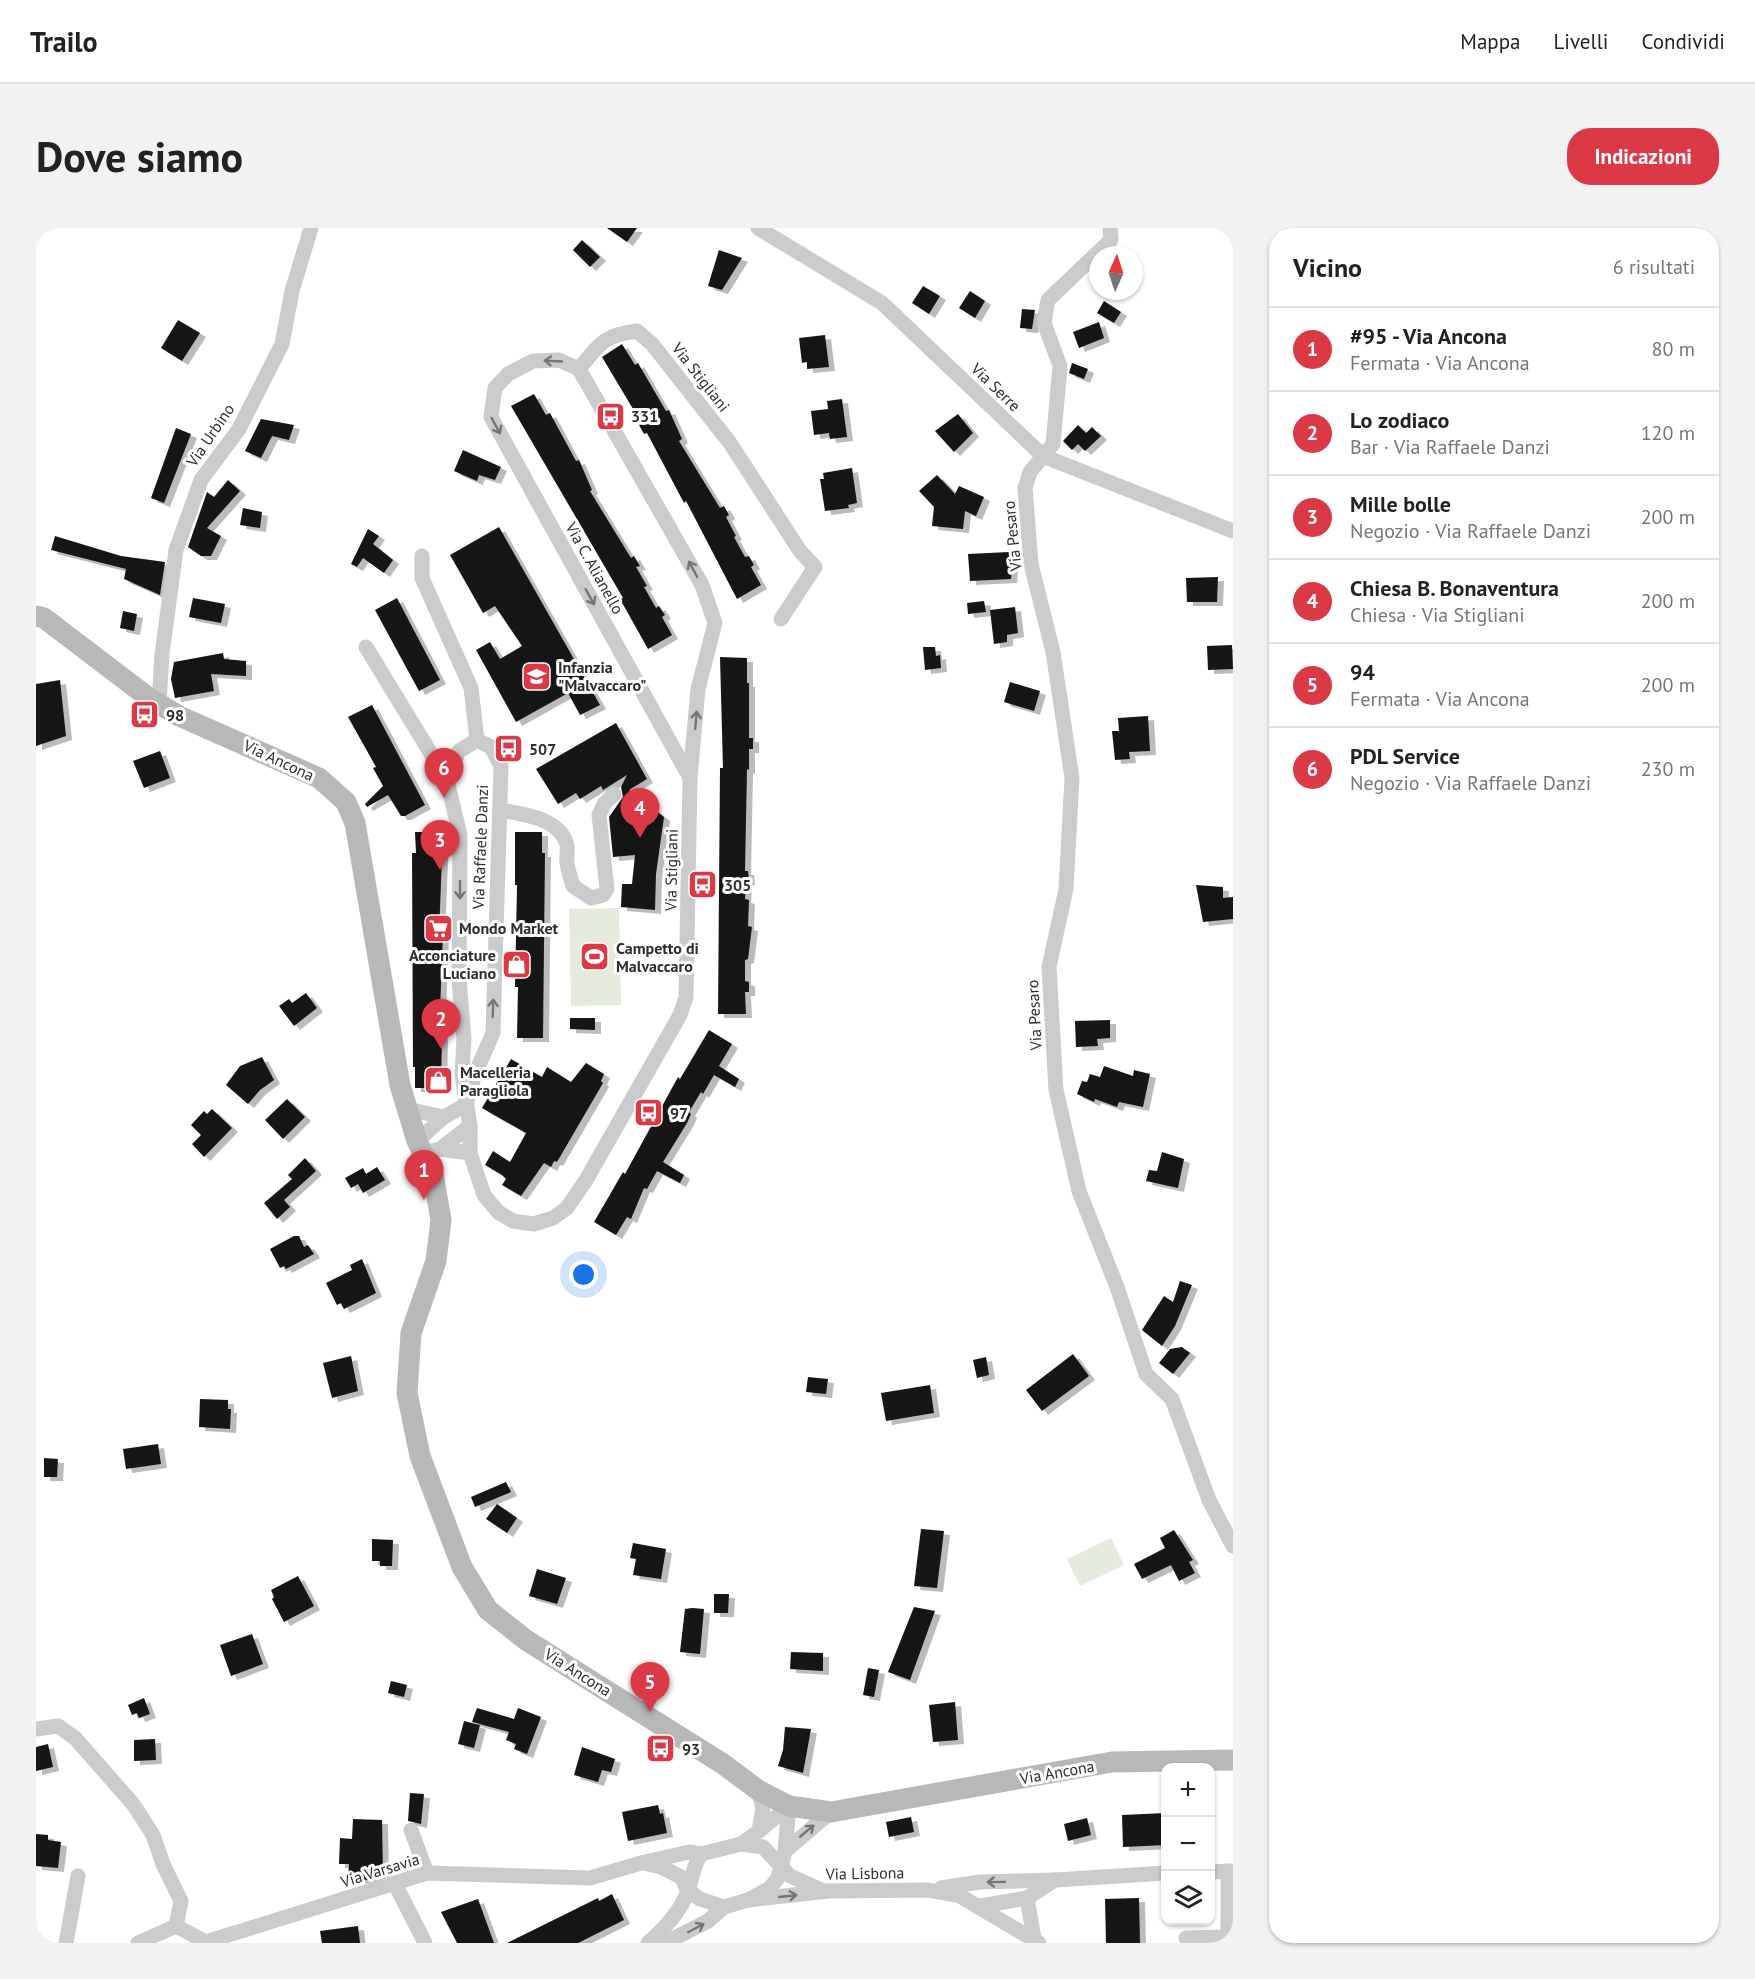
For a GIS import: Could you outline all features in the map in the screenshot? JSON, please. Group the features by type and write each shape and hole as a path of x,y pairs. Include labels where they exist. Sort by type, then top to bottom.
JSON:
{"street":[{"name":"Via Urbino","path":"159,704 162,654 176,550 201,480 239,429 282,344 292,291 311,228"},
{"name":"Via Serre","path":"758,228 882,303 1043,456 1233,531"},
{"name":"Via Pesaro","path":"1110,228 1111,240 1055,292 1048,300 1044,312 1044,323 1057,356 1060,375 1053,444 1030,472 1025,488 1031,564 1053,652 1072,778 1066,890 1049,968 1056,1090 1078,1191 1117,1287 1146,1374 1172,1399 1209,1500 1233,1546"},
{"name":"Via Stigliani","path":"467,1104 470,1153 483,1195 498,1212 513,1221 534,1224 553,1218 567,1208 586,1180 680,1015 686,997 690,778 698,689 715,623 697,575 579,369 596,348 614,334 637,331 652,344 730,444 800,551 815,567 781,619"},
{"name":"Via C. Alianello","path":"579,369 559,360 533,361 508,374 495,388 491,417 690,778"},
{"path":"422,556 422,579 471,688 477,740 459,751 447,780"},
{"name":"Via Ancona","path":"36,616 44,618 159,704 179,716 319,778 346,802 355,823 400,1085 408,1109 427,1147 439,1199 440,1241 411,1333 408,1393 420,1456 462,1567 474,1591 488,1610 526,1640 723,1764 758,1790 789,1806 831,1812 1112,1762 1233,1761"},
{"name":"Via Raffaele Danzi","path":"366,647 447,780 460,835 459,980 464,1038 462,1075 467,1104"},
{"name":"Via Raffaele Danzi","path":"467,1104 475,1074 493,1033 500,810 501,766 491,747 477,740"},
{"path":"500,810 553,824 561,832 567,846 567,864 573,886 591,898 603,895 607,889 599,815 604,804 614,794"},
{"path":"464,1038 479,1043 490,1042"},
{"path":"427,1147 444,1117 467,1104"},
{"path":"408,1109 444,1117"},
{"path":"427,1147 470,1126"},
{"path":"427,1147 470,1153"},
{"path":"36,1729 58,1726 75,1738 133,1804 153,1835 163,1864 181,1901 176,1926"},
{"path":"758,1790 763,1808 759,1831"},
{"path":"648,1943 674,1915 688,1891 692,1868 701,1854 741,1844 789,1806"},
{"path":"665,1943 708,1921 724,1907 748,1900 770,1888 778,1878 783,1858 789,1806"},
{"path":"783,1858 831,1812"},
{"path":"411,1830 427,1873"},
{"path":"741,1844 763,1847 783,1858 790,1876 805,1885 828,1891"},
{"name":"Via Varsavia","path":"206,1942 427,1873 590,1878 689,1852 701,1854"},
{"path":"641,1863 661,1867 681,1877 688,1891 700,1899 724,1907"},
{"path":"1186,1938 1225,1937 1228,1932 1230,1871 1215,1872"},
{"path":"928,1890 980,1882 1161,1873"},
{"path":"66,1943 78,1876"},
{"path":"980,1906 1027,1898 1055,1880"},
{"path":"395,1884 425,1943"},
{"name":"Via Lisbona","path":"748,1900 828,1891 928,1890 960,1896 1036,1940"},
{"path":"1027,1898 1036,1940"},
{"path":"176,1926 206,1942"},
{"path":"138,1943 176,1926"}],"shaded area":[{"name":"Campetto di Malvaccaro","path":"619,908 621,1005 571,1006 569,909"},
{"path":"1111,1538 1124,1565 1080,1586 1067,1559"}],"building":[{"path":"607,228 637,228 627,242"},
{"path":"582,240 600,257 590,267 573,250"},
{"path":"719,250 742,258 722,290 708,286"},
{"path":"923,286 940,296 929,314 912,303"},
{"path":"970,291 985,301 975,318 959,308"},
{"path":"1104,301 1121,312 1114,323 1097,313"},
{"path":"1022,309 1035,310 1032,329 1020,328"},
{"path":"178,320 200,333 182,361 161,348"},
{"path":"1099,322 1104,338 1079,348 1073,332"},
{"path":"825,335 829,367 807,369 807,362 802,363 799,338"},
{"path":"622,344 635,365 638,363 666,411 669,410 682,439 679,441 720,508 724,506 729,515 726,517 736,536 734,537 745,557 749,556 754,565 751,567 761,585 737,599 686,501 684,503 647,433 644,434 639,425 642,424 602,357"},
{"path":"1072,363 1088,369 1084,379 1069,373"},
{"path":"534,394 546,415 550,413 576,461 579,460 592,490 590,491 631,558 634,556 640,566 636,567 656,608 659,606 665,615 662,617 672,635 648,649 620,599 623,598 511,406"},
{"path":"842,399 847,437 830,439 829,433 814,435 811,411 828,409 827,401"},
{"path":"958,414 973,433 954,452 935,431"},
{"path":"261,419 294,425 289,440 272,436 261,458 245,451"},
{"path":"1078,425 1086,433 1092,427 1101,436 1085,451 1078,444 1072,450 1063,441"},
{"path":"176,428 191,434 164,503 151,498"},
{"path":"463,450 501,467 495,480 479,475 477,481 454,471"},
{"path":"852,468 857,503 848,505 849,508 825,511 820,479 824,479 823,473"},
{"path":"937,475 955,494 959,486 984,497 976,516 965,511 963,529 932,526 934,507 919,491"},
{"path":"228,480 240,491 207,528 221,536 211,556 201,556 188,547 207,492 214,497"},
{"path":"243,508 262,512 260,528 240,525"},
{"path":"499,527 600,705 580,715 568,693 516,722 476,650 490,642 500,659 522,646 495,606 483,613 450,555"},
{"path":"368,529 379,536 373,544 393,560 384,573 363,558 357,567 351,564"},
{"path":"55,536 121,556 165,562 160,595 124,579 126,569 51,550"},
{"path":"1009,552 1009,557 1013,557 1011,579 970,581 968,554"},
{"path":"1218,577 1217,602 1187,602 1186,578"},
{"path":"193,598 225,604 221,623 189,617"},
{"path":"397,598 440,680 419,691 375,610"},
{"path":"984,601 986,612 968,614 967,603"},
{"path":"1015,607 1018,633 1007,635 1007,642 994,644 990,610"},
{"path":"123,611 137,614 134,631 120,628"},
{"path":"1232,645 1233,669 1208,670 1207,646"},
{"path":"923,647 935,647 936,656 940,655 941,668 925,670"},
{"path":"223,653 224,659 246,661 246,676 211,674 214,691 175,698 171,679 174,662"},
{"path":"720,657 747,658 747,683 749,683 749,738 753,738 753,749 749,749 749,770 747,769 745,871 748,871 749,881 746,882 745,899 749,900 748,926 752,927 748,959 745,960 745,981 749,982 749,992 745,992 746,1014 718,1014 720,768 723,768"},
{"path":"60,680 66,736 36,746 36,684"},
{"path":"1010,682 1040,691 1034,711 1004,702"},
{"path":"372,705 425,805 405,816 401,816 388,795 367,807 365,804 383,786 373,768 376,767 348,717"},
{"path":"1148,716 1150,751 1129,752 1130,759 1115,760 1112,731 1119,731 1118,718"},
{"path":"616,723 647,779 629,790 664,817 656,874 655,910 621,907 622,884 632,884 635,855 613,857 609,817 623,797 621,787 627,775 603,790 601,786 580,799 576,793 558,804 536,769"},
{"path":"160,751 170,778 144,788 133,761"},
{"path":"415,832 443,832 439,934 443,934 439,1036 442,1035 441,1088 415,1088 412,853 416,853"},
{"path":"515,832 542,832 542,853 545,853 543,1038 517,1038"},
{"path":"1196,885 1223,887 1223,898 1233,897 1233,919 1203,922"},
{"path":"306,993 317,1008 294,1026 279,1006 289,999 292,1003"},
{"path":"570,1018 595,1018 595,1030 570,1029"},
{"path":"1110,1020 1110,1038 1097,1039 1098,1046 1076,1047 1075,1021"},
{"path":"709,1030 732,1044 719,1066 739,1079 735,1087 714,1075 689,1112 691,1114 687,1123 663,1162 684,1175 680,1183 657,1171 647,1189 644,1188 631,1219 627,1217 616,1235 594,1222 623,1172 625,1174 678,1077 680,1079"},
{"path":"262,1057 274,1080 260,1090 248,1104 226,1085 240,1066"},
{"path":"511,1059 542,1077 547,1067 571,1082 586,1063 604,1074 601,1081 603,1083 557,1162 554,1161 551,1167 544,1163 521,1196 502,1185 506,1179 485,1165 493,1151 510,1162 526,1133 482,1108"},
{"path":"1104,1066 1133,1076 1134,1070 1150,1074 1143,1107 1119,1102 1117,1107 1095,1099 1094,1102 1077,1094 1082,1081 1087,1082 1090,1074 1100,1077"},
{"path":"287,1099 305,1117 283,1139 265,1120"},
{"path":"212,1109 232,1128 204,1157 192,1144 201,1135 191,1125 204,1111 207,1114"},
{"path":"1162,1152 1184,1159 1178,1188 1146,1181 1149,1170 1157,1171"},
{"path":"305,1158 316,1171 284,1200 290,1207 277,1219 264,1203 292,1179 288,1175"},
{"path":"377,1167 385,1180 363,1193 358,1184 351,1188 345,1178 363,1168 366,1174"},
{"path":"294,1236 299,1236 304,1247 308,1245 314,1254 286,1269 284,1266 280,1268 270,1249"},
{"path":"362,1259 376,1293 344,1309 341,1303 337,1305 326,1283 352,1270 350,1265"},
{"path":"1180,1281 1192,1285 1175,1326 1162,1346 1142,1330 1164,1296 1173,1302"},
{"path":"1182,1347 1190,1353 1173,1374 1159,1363 1170,1349"},
{"path":"1073,1354 1089,1376 1042,1411 1026,1390"},
{"path":"351,1356 358,1391 332,1398 323,1363"},
{"path":"986,1357 989,1375 977,1378 973,1360"},
{"path":"808,1377 828,1379 826,1394 806,1392"},
{"path":"930,1385 934,1413 886,1421 881,1393"},
{"path":"200,1399 228,1400 228,1409 231,1409 230,1429 199,1427"},
{"path":"158,1444 161,1464 126,1469 123,1449"},
{"path":"44,1458 58,1459 57,1477 44,1477"},
{"path":"506,1482 511,1492 475,1507 471,1497"},
{"path":"497,1504 517,1518 507,1533 486,1519"},
{"path":"921,1529 944,1531 937,1588 914,1586"},
{"path":"1174,1530 1193,1560 1189,1562 1195,1573 1179,1581 1171,1565 1142,1579 1134,1564 1165,1548 1160,1538"},
{"path":"372,1539 393,1540 392,1566 380,1566 380,1561 372,1561"},
{"path":"633,1543 666,1549 661,1579 633,1575 636,1559 630,1558"},
{"path":"537,1569 566,1578 557,1604 529,1596"},
{"path":"298,1576 314,1606 284,1622 272,1599 274,1597 271,1590"},
{"path":"714,1594 729,1594 728,1613 714,1613"},
{"path":"914,1607 935,1611 910,1680 888,1672"},
{"path":"685,1609 704,1609 700,1654 680,1652"},
{"path":"252,1634 263,1664 231,1676 220,1645"},
{"path":"791,1652 823,1653 823,1671 790,1669"},
{"path":"868,1668 879,1670 874,1697 863,1695"},
{"path":"391,1681 407,1685 404,1697 388,1693"},
{"path":"144,1698 150,1714 139,1718 137,1713 132,1715 128,1705"},
{"path":"955,1702 958,1740 933,1742 929,1705"},
{"path":"477,1708 514,1719 518,1708 541,1717 527,1754 514,1749 516,1744 506,1740 509,1732 472,1722"},
{"path":"464,1721 480,1725 474,1748 458,1744"},
{"path":"785,1727 811,1729 803,1773 778,1766 783,1750"},
{"path":"155,1739 156,1760 134,1761 134,1740"},
{"path":"48,1744 53,1767 36,1771 36,1747"},
{"path":"582,1747 615,1759 611,1772 602,1770 598,1782 574,1775"},
{"path":"410,1793 424,1794 421,1824 408,1821"},
{"path":"658,1805 660,1814 663,1813 667,1833 628,1841 622,1812"},
{"path":"1161,1813 1161,1845 1123,1847 1122,1815"},
{"path":"911,1817 914,1832 889,1837 886,1822"},
{"path":"1087,1818 1091,1835 1068,1841 1064,1824"},
{"path":"353,1819 382,1820 383,1877 372,1880 348,1879 349,1864 339,1864 340,1838 352,1839"},
{"path":"36,1834 48,1835 48,1840 61,1842 58,1868 36,1866"},
{"path":"612,1894 624,1920 578,1943 507,1943 598,1898 599,1901"},
{"path":"1139,1898 1140,1943 1106,1943 1105,1899"},
{"path":"478,1899 494,1943 457,1943 441,1912"},
{"path":"358,1926 360,1943 322,1943 320,1931"}],"place":[{"name":"331","path":"610,416"},
{"name":"Infanzia \"Malvaccaro\"","path":"537,676"},
{"name":"98","path":"145,715"},
{"name":"507","path":"508,749"},
{"name":"PDL Service","path":"444,798"},
{"name":"Chiesa B. Bonaventura","path":"640,838"},
{"name":"Mille bolle","path":"440,870"},
{"name":"305","path":"703,885"},
{"name":"Mondo Market","path":"438,928"},
{"name":"Campetto di Malvaccaro","path":"595,957"},
{"name":"Acconciature Luciano","path":"517,964"},
{"name":"Lo zodiaco","path":"441,1049"},
{"name":"Macelleria Paragliola","path":"439,1081"},
{"name":"97","path":"649,1113"},
{"name":"#95 - Via Ancona","path":"424,1200"},
{"name":"94","path":"650,1712"},
{"name":"93","path":"661,1749"}]}
